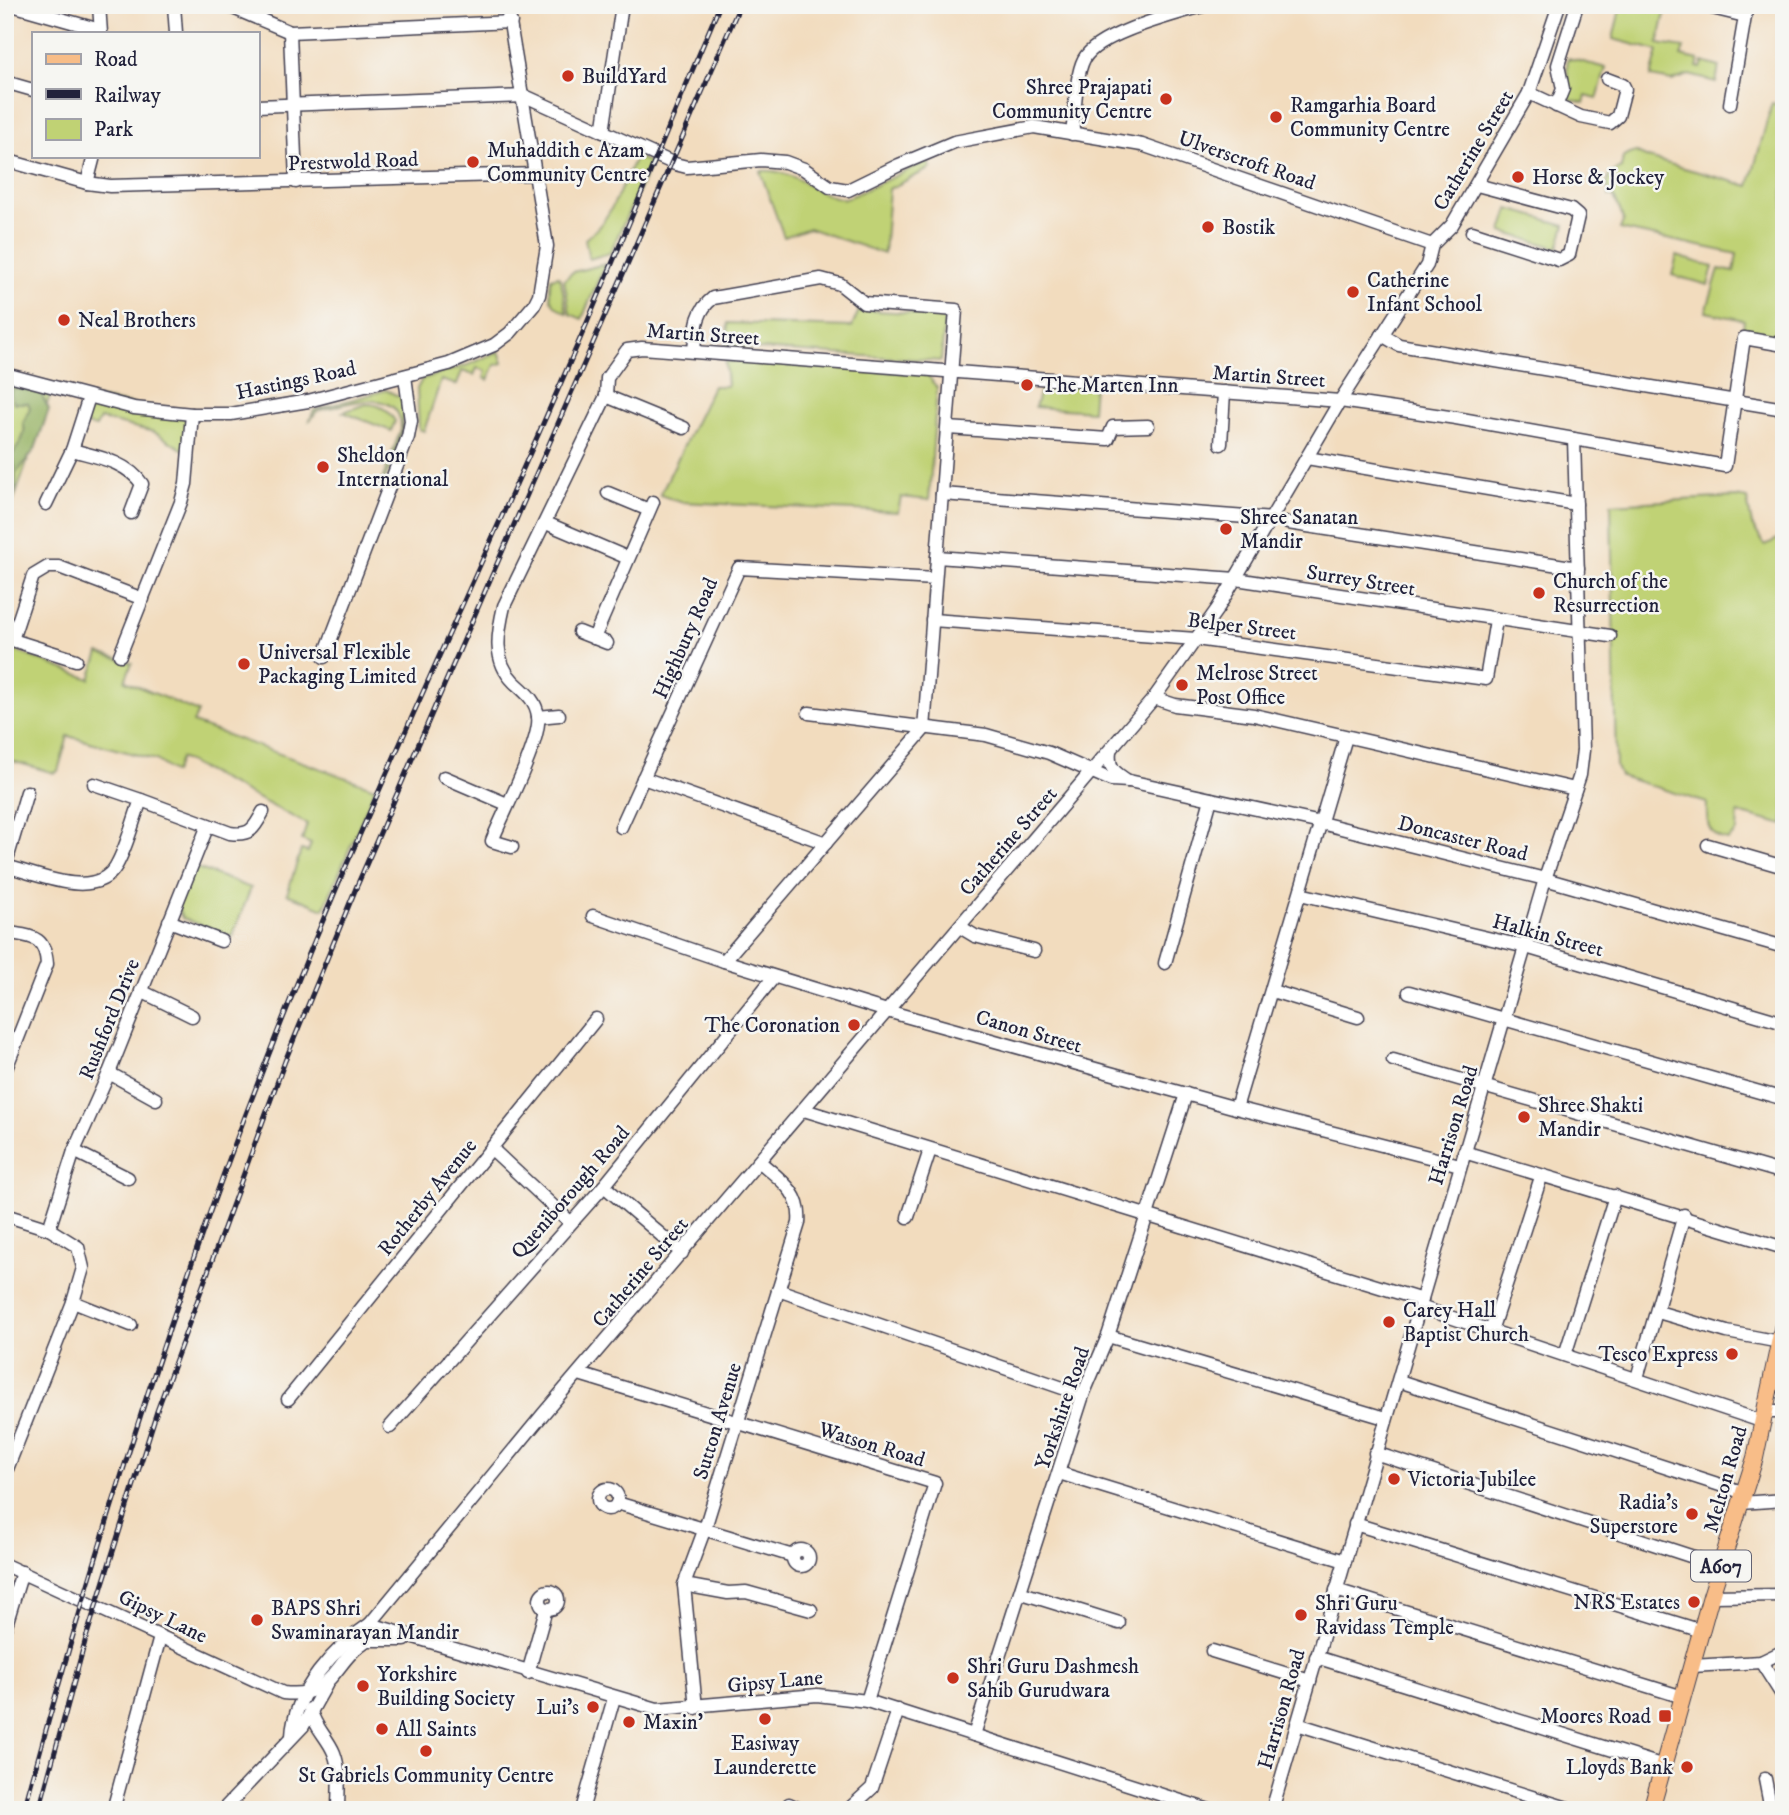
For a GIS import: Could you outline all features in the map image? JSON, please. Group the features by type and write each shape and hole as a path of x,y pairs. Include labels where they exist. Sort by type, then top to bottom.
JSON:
{"main road":[{"name":"Melton Road","path":"1651,1810 1711,1597 1743,1498 1765,1417 1782,1329"}],"street":[{"path":"12,5 101,32 99,5"},
{"path":"174,5 176,32"},
{"path":"226,5 290,32 511,22"},
{"path":"508,5 537,174"},
{"path":"259,106 524,96 603,132 622,5"},
{"path":"1072,134 1081,67 1093,48 1171,15 1206,5"},
{"name":"Catherine Street","path":"370,1624 682,1252 1154,698 1236,579 1273,519 1340,401 1427,265 1432,245 1452,225 1477,185 1529,93 1559,5"},
{"path":"1556,106 1563,89 1558,65 1577,5"},
{"path":"1708,7 1746,11 1730,104"},
{"path":"290,32 296,182"},
{"path":"1529,93 1581,117 1613,122 1625,89 1623,85 1607,79"},
{"path":"5,82 32,90"},
{"name":"Ulverscroft Road","path":"603,132 687,167 761,160 785,162 804,169 830,187 848,190 899,164 954,142 1034,127 1142,145 1432,245"},
{"path":"88,183 94,158"},
{"name":"Prestwold Road","path":"5,160 88,183 133,187 537,174"},
{"name":"Hastings Road","path":"5,373 89,397 158,412 192,414 274,409 449,364 494,345 510,333 534,305 543,283 547,249 537,174"},
{"path":"1472,232 1559,260 1569,255 1578,224 1578,216 1571,210 1477,185"},
{"path":"694,351 696,319 706,303 713,298 811,281 831,280 864,303 956,310 924,729 723,961"},
{"path":"1382,335 1399,345 1784,409"},
{"path":"1735,401 1744,338 1784,345"},
{"name":"Martin Street","path":"538,718 528,695 504,667 498,635 504,606 606,396 607,378 627,350 642,348 694,351 1340,401 1726,466 1735,401"},
{"path":"324,657 408,437 411,421 405,376"},
{"path":"1221,444 1224,392"},
{"path":"606,396 684,428"},
{"path":"46,504 72,450 89,397"},
{"path":"120,655 186,484 192,414"},
{"path":"948,428 1108,439 1113,427 1148,425"},
{"name":"Harrison Road","path":"1272,1810 1385,1418 1545,879 1575,789 1583,750 1574,439"},
{"path":"72,450 115,463 134,473 142,484 131,513"},
{"path":"1307,458 1576,504"},
{"path":"594,638 651,506 608,493"},
{"path":"942,494 1273,519"},
{"path":"546,523 628,558"},
{"path":"1288,523 1578,568"},
{"name":"Surrey Street","path":"937,557 1236,579 1610,636"},
{"path":"76,660 9,639 33,576 48,567 59,567 143,598"},
{"name":"Highbury Road","path":"621,827 739,568 935,579"},
{"name":"Belper Street","path":"932,620 1196,639 1486,679 1496,620"},
{"path":"579,632 607,643"},
{"path":"1154,698 1175,705 1254,715 1575,789"},
{"name":"Doncaster Road","path":"809,713 986,735 1023,744 1111,780 1129,781 1321,822 1545,879 1784,947"},
{"path":"512,847 492,841 536,736 538,718 559,715"},
{"path":"1236,1108 1346,737"},
{"path":"1110,751 1112,770 1129,781"},
{"path":"444,778 507,804"},
{"path":"643,778 826,842"},
{"path":"94,785 244,835 254,830 263,812"},
{"path":"27,792 5,866 61,881 84,883 102,880 116,867 141,800"},
{"path":"1165,963 1212,799"},
{"name":"Rushford Drive","path":"49,1229 74,1151 109,1073 208,825"},
{"path":"1708,845 1784,867"},
{"name":"Halkin Street","path":"1300,894 1526,947 1784,1023"},
{"name":"Canon Street","path":"593,916 723,961 887,1011 1236,1108 1615,1196 1784,1248"},
{"path":"169,921 221,941"},
{"path":"960,927 975,936 1034,951"},
{"path":"5,932 39,940 45,946 47,964 5,1071"},
{"name":"Queniborough Road","path":"390,1427 604,1186 774,976"},
{"path":"141,991 192,1016"},
{"path":"1272,991 1358,1017"},
{"path":"1409,992 1784,1099"},
{"name":"Rotherby Avenue","path":"288,1399 596,1019"},
{"path":"1393,1060 1784,1173"},
{"path":"109,1073 156,1099"},
{"name":"Yorkshire Road","path":"974,1735 1083,1395 1108,1336 1186,1094"},
{"path":"804,1110 1421,1304 1491,1331 1637,1378 1765,1417 1784,1412"},
{"path":"492,1149 570,1222"},
{"path":"908,1217 930,1150"},
{"path":"74,1151 128,1178"},
{"name":"Sutton Avenue","path":"696,1708 684,1585 705,1528 800,1213 794,1193 760,1162"},
{"path":"1491,1331 1541,1177"},
{"path":"604,1186 682,1252"},
{"path":"1565,1355 1615,1196"},
{"path":"5,1215 49,1229 78,1247 83,1268 73,1303 5,1474"},
{"path":"1637,1378 1684,1216"},
{"path":"778,1290 1083,1395"},
{"path":"73,1303 131,1325"},
{"path":"1658,1312 1727,1332 1782,1329"},
{"path":"1108,1336 1385,1418"},
{"name":"Watson Road","path":"579,1374 935,1483 867,1700"},
{"path":"1398,1381 1743,1498 1784,1500"},
{"path":"1375,1453 1721,1566"},
{"path":"1059,1472 1345,1561"},
{"path":"617,1503 793,1556"},
{"path":"1355,1524 1702,1631"},
{"name":"Gipsy Lane","path":"5,1565 283,1693 306,1695"},
{"path":"5,1628 22,1572"},
{"path":"684,1585 728,1593 746,1591 811,1609"},
{"path":"1336,1590 1683,1697"},
{"path":"1021,1593 1119,1623"},
{"path":"1711,1597 1784,1595"},
{"path":"390,1598 389,1613 392,1624 400,1633"},
{"path":"528,1674 546,1609"},
{"path":"223,1810 311,1714 326,1684 361,1644 370,1624"},
{"path":"292,1736 295,1720 306,1695 349,1638 370,1624"},
{"name":"Gipsy Lane","path":"370,1624 528,1674 657,1709 696,1708 817,1695 867,1700 1209,1810"},
{"path":"113,1810 160,1637"},
{"name":"Gipsy Lane","path":"361,1644 375,1637 421,1641"},
{"path":"1212,1651 1310,1682"},
{"path":"1692,1666 1761,1662 1784,1651"},
{"path":"1317,1657 1664,1766"},
{"path":"1761,1662 1784,1698"},
{"path":"306,1695 326,1684"},
{"path":"283,1693 295,1720"},
{"path":"306,1695 318,1732 334,1752 338,1766 338,1810"},
{"path":"582,1810 614,1698"},
{"path":"848,1810 872,1788 898,1710"},
{"path":"1297,1724 1574,1810"},
{"path":"292,1736 318,1732"},
{"path":"1765,1779 1771,1810"},
{"path":"789,1804 802,1810"}],"green space":[{"path":"1621,5 1667,5 1658,44 1684,48 1681,56 1699,60 1697,67 1701,68 1703,62 1719,67 1716,82 1689,75 1672,81 1651,77 1658,51 1613,39"},
{"path":"1568,58 1606,68 1597,99 1586,96 1584,103 1567,98"},
{"path":"1772,103 1784,107 1784,297 1777,339 1742,333 1744,320 1706,312 1719,269 1734,272 1737,254 1620,229 1624,219 1614,197 1609,196 1607,183 1610,174 1621,168 1623,157 1635,152 1749,186"},
{"path":"636,157 651,163 610,253 589,259 585,239 603,222"},
{"path":"928,161 931,168 889,189 884,254 809,228 784,237 760,171 773,171 795,177 823,193 845,199"},
{"path":"1509,209 1565,225 1558,248 1502,232"},
{"path":"1677,256 1713,267 1708,285 1672,275"},
{"path":"605,264 582,319 570,314 564,280 573,272"},
{"path":"558,276 567,313 556,307 550,295 551,278"},
{"path":"859,310 945,315 941,361 726,347 728,323 852,327"},
{"path":"499,351 503,363 495,365 488,380 484,378 486,371 477,368 474,375 462,371 457,385 441,380 424,431 419,429 417,389 422,379 471,364"},
{"path":"725,361 927,374 937,388 929,500 901,497 898,512 680,502 660,495 713,386 727,386"},
{"path":"1043,380 1094,384 1092,411 1035,407"},
{"path":"5,382 50,396 5,526"},
{"path":"13,388 39,391 49,409 35,449 16,474 16,492 5,508 5,471 13,471 15,468 12,455 23,436 23,423 30,408 28,403 14,403 10,392"},
{"path":"386,390 402,398 404,410 403,422 398,445 381,489 379,488 401,429 394,409 387,403 378,401 357,402 318,411 310,420 314,410"},
{"path":"89,397 192,414 189,453 154,432 100,419 96,427 83,424"},
{"path":"366,404 379,406 389,414 395,421 391,431 343,412"},
{"path":"1736,497 1747,499 1752,525 1765,545 1784,536 1784,825 1738,813 1737,831 1728,840 1716,835 1709,827 1707,803 1620,776 1616,767 1611,504"},
{"path":"5,647 90,679 99,653 132,663 125,681 198,712 193,723 375,788 324,909 287,894 301,850 308,852 311,844 302,840 307,824 180,758 174,773 156,760 68,736 58,771 54,773 5,759"},
{"path":"192,866 251,888 232,937 182,918 177,906"}],"railway":[{"path":"24,1810 127,1456 248,1108 340,880 573,355 720,5"},
{"path":"39,1810 86,1638 157,1411 285,1061 356,888 740,5"}],"place":[{"name":"BuildYard","path":"568,76"},
{"name":"Shree Prajapati Community Centre","path":"1166,99"},
{"name":"Ramgarhia Board Community Centre","path":"1276,117"},
{"name":"Muhaddith e Azam Community Centre","path":"473,162"},
{"name":"Horse & Jockey","path":"1518,177"},
{"name":"Bostik","path":"1208,227"},
{"name":"Catherine Infant School","path":"1353,292"},
{"name":"Neal Brothers","path":"64,320"},
{"name":"The Marten Inn","path":"1027,385"},
{"name":"Sheldon International","path":"323,467"},
{"name":"Shree Sanatan Mandir","path":"1226,529"},
{"name":"Church of the Resurrection","path":"1539,593"},
{"name":"Universal Flexible Packaging Limited","path":"244,664"},
{"name":"Melrose Street Post Office","path":"1182,685"},
{"name":"The Coronation","path":"854,1025"},
{"name":"Shree Shakti Mandir","path":"1524,1117"},
{"name":"Carey Hall Baptist Church","path":"1389,1322"},
{"name":"Tesco Express","path":"1732,1354"},
{"name":"Victoria Jubilee","path":"1394,1479"},
{"name":"Radia's Superstore","path":"1692,1514"},
{"name":"NRS Estates","path":"1694,1602"},
{"name":"Shri Guru Ravidass Temple","path":"1301,1615"},
{"name":"BAPS Shri Swaminarayan Mandir","path":"257,1620"},
{"name":"Shri Guru Dashmesh Sahib Gurudwara","path":"953,1678"},
{"name":"Yorkshire Building Society","path":"363,1686"},
{"name":"Lui's","path":"593,1707"},
{"name":"Moores Road","path":"1665,1716"},
{"name":"Easiway Launderette","path":"765,1719"},
{"name":"Maxin'","path":"629,1722"},
{"name":"All Saints","path":"382,1729"},
{"name":"St Gabriels Community Centre","path":"426,1751"},
{"name":"Lloyds Bank","path":"1687,1767"}]}
